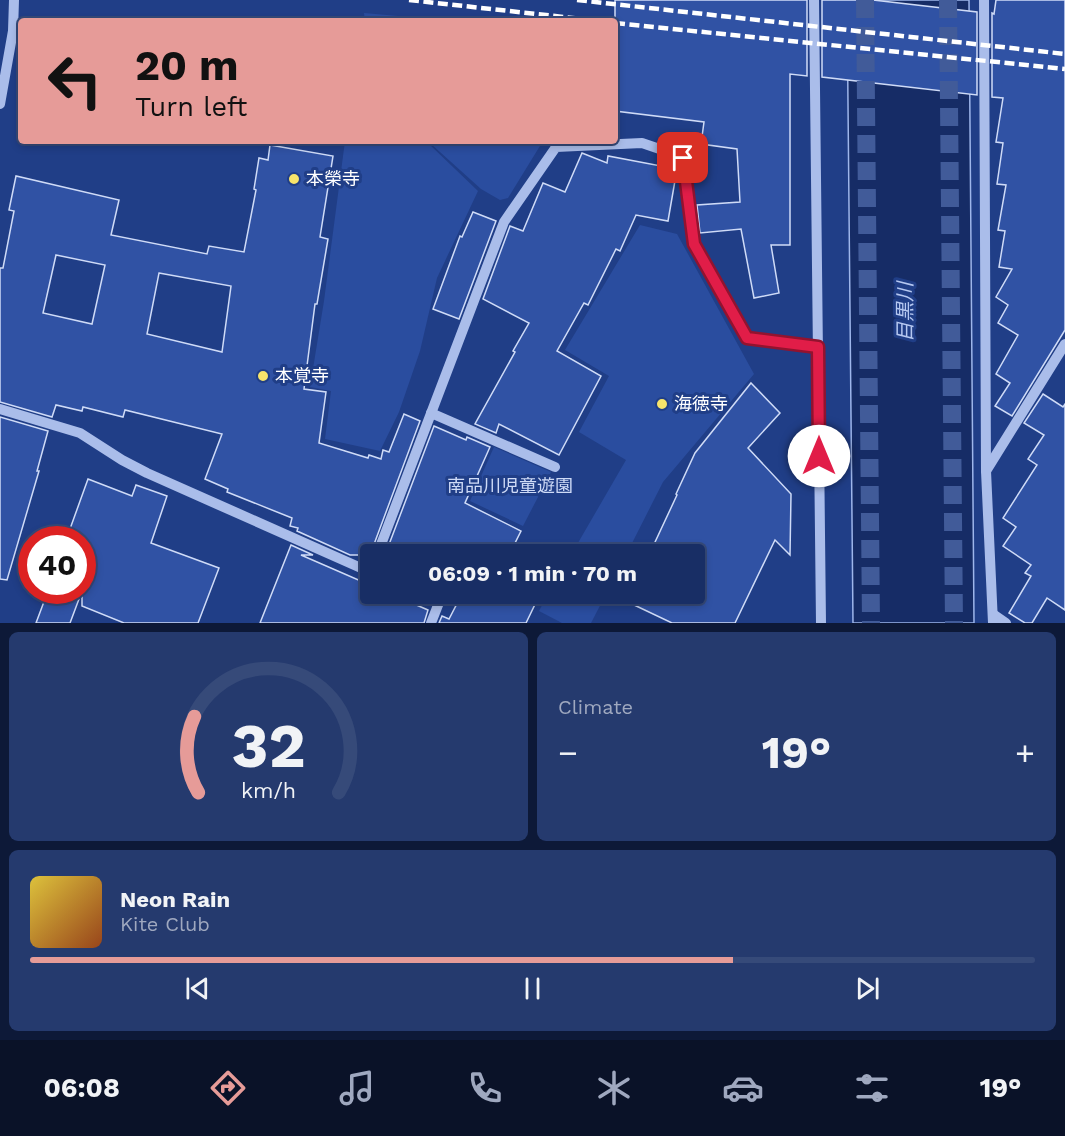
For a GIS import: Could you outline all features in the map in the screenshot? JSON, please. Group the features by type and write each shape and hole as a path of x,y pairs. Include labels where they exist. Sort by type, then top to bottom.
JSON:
{"street":[{"path":"0,104 13,31 14,0"},
{"path":"814,0 821,623"},
{"path":"984,0 986,471 993,618 1006,623"},
{"path":"381,544 504,222 556,147 642,143 683,158 694,244 747,338 818,347"},
{"path":"986,471 1065,344"},
{"path":"0,409 80,432 122,460 147,473 360,568"},
{"path":"431,413 555,466"},
{"path":"431,623 438,604"}],"green space":[{"path":"364,13 421,18 365,18"},
{"path":"345,144 430,145 478,191 437,278 420,351 399,412 380,451 325,439 331,391 310,387"},
{"path":"431,144 541,144 508,198 500,200 481,189"},
{"path":"640,225 677,234 754,374 663,482 632,544 577,544 626,460 579,432 609,376 565,350"},
{"name":"南品川児童遊園","path":"494,447 551,472 523,526 470,501"},
{"path":"543,604 601,604 591,623 562,623 539,611"}],"water":[{"name":"目黒川","path":"847,0 969,0 974,623 853,623"}],"building":[{"path":"615,0 807,0 807,76 790,74 790,245 771,245 779,293 754,298 741,229 700,233 697,205 740,202 737,149 701,144 704,122 618,111 618,18 615,18"},
{"path":"822,0 873,0 977,12 977,95 822,77"},
{"path":"996,0 1065,0 1065,330 1012,416 995,406 1010,383 996,374 1018,335 998,323 1008,305 996,297 1012,269 999,267 1005,231 998,230 1006,185 997,184 1003,143 996,142 1003,98 992,97 992,13 994,14"},
{"path":"270,145 333,156 320,237 328,239 317,304 315,304 304,389 326,392 319,443 368,458 369,455 381,459 383,450 389,452 404,414 420,421 374,544 360,544 360,555 350,555 297,531 298,528 290,526 292,518 227,492 228,489 205,479 222,434 125,410 123,417 83,407 82,411 56,405 52,417 0,402 0,268 3,268 14,211 9,210 16,176 119,200 111,235 207,254 209,246 244,252 256,190 254,189 259,158 268,160","holes":["56,255 105,265 92,324 43,313","159,273 231,286 222,352 147,334"]},
{"path":"582,153 607,163 608,156 677,169 668,221 636,215 620,251 616,249 588,305 584,303 557,351 601,376 559,455 499,424 496,433 475,424 529,323 483,299 510,226 523,231 543,183 565,192"},
{"path":"473,212 496,221 459,319 433,309 460,236 462,237"},
{"path":"751,383 780,413 748,448 791,494 790,555 775,540 735,623 672,623 632,604 705,604 705,544 654,544 695,453"},
{"path":"1043,394 1063,407 1065,404 1065,610 1047,598 1032,623 1025,623 1009,613 1031,576 1025,573 1031,565 1003,546 1016,527 1003,518 1037,465 1028,459 1044,435 1024,423"},
{"path":"0,417 48,431 23,526 18,526 18,543 7,580 0,579"},
{"path":"434,426 466,440 467,437 490,447 465,503 521,531 514,544 389,544"},
{"path":"88,479 132,496 136,485 167,496 151,543 219,568 198,623 124,623 82,606 82,604 96,604 96,526 71,526"},
{"path":"291,545 313,555 301,555 360,581 360,604 414,604 428,610 424,623 260,623"},
{"path":"43,604 77,604 70,623 36,623"},
{"path":"457,604 535,604 526,623 439,623 442,616 449,619"}],"tunnel":[{"path":"865,0 871,623"},
{"path":"948,0 954,623"}],"railway":[{"path":"409,0 573,18"},
{"path":"577,0 1065,54"},
{"path":"618,23 1065,69"}],"place":[{"name":"本榮寺","path":"294,179"},
{"name":"本覚寺","path":"263,376"},
{"name":"海徳寺","path":"662,404"}],"route":[{"path":"683,158 694,244 747,338 818,347 819,456"}]}
